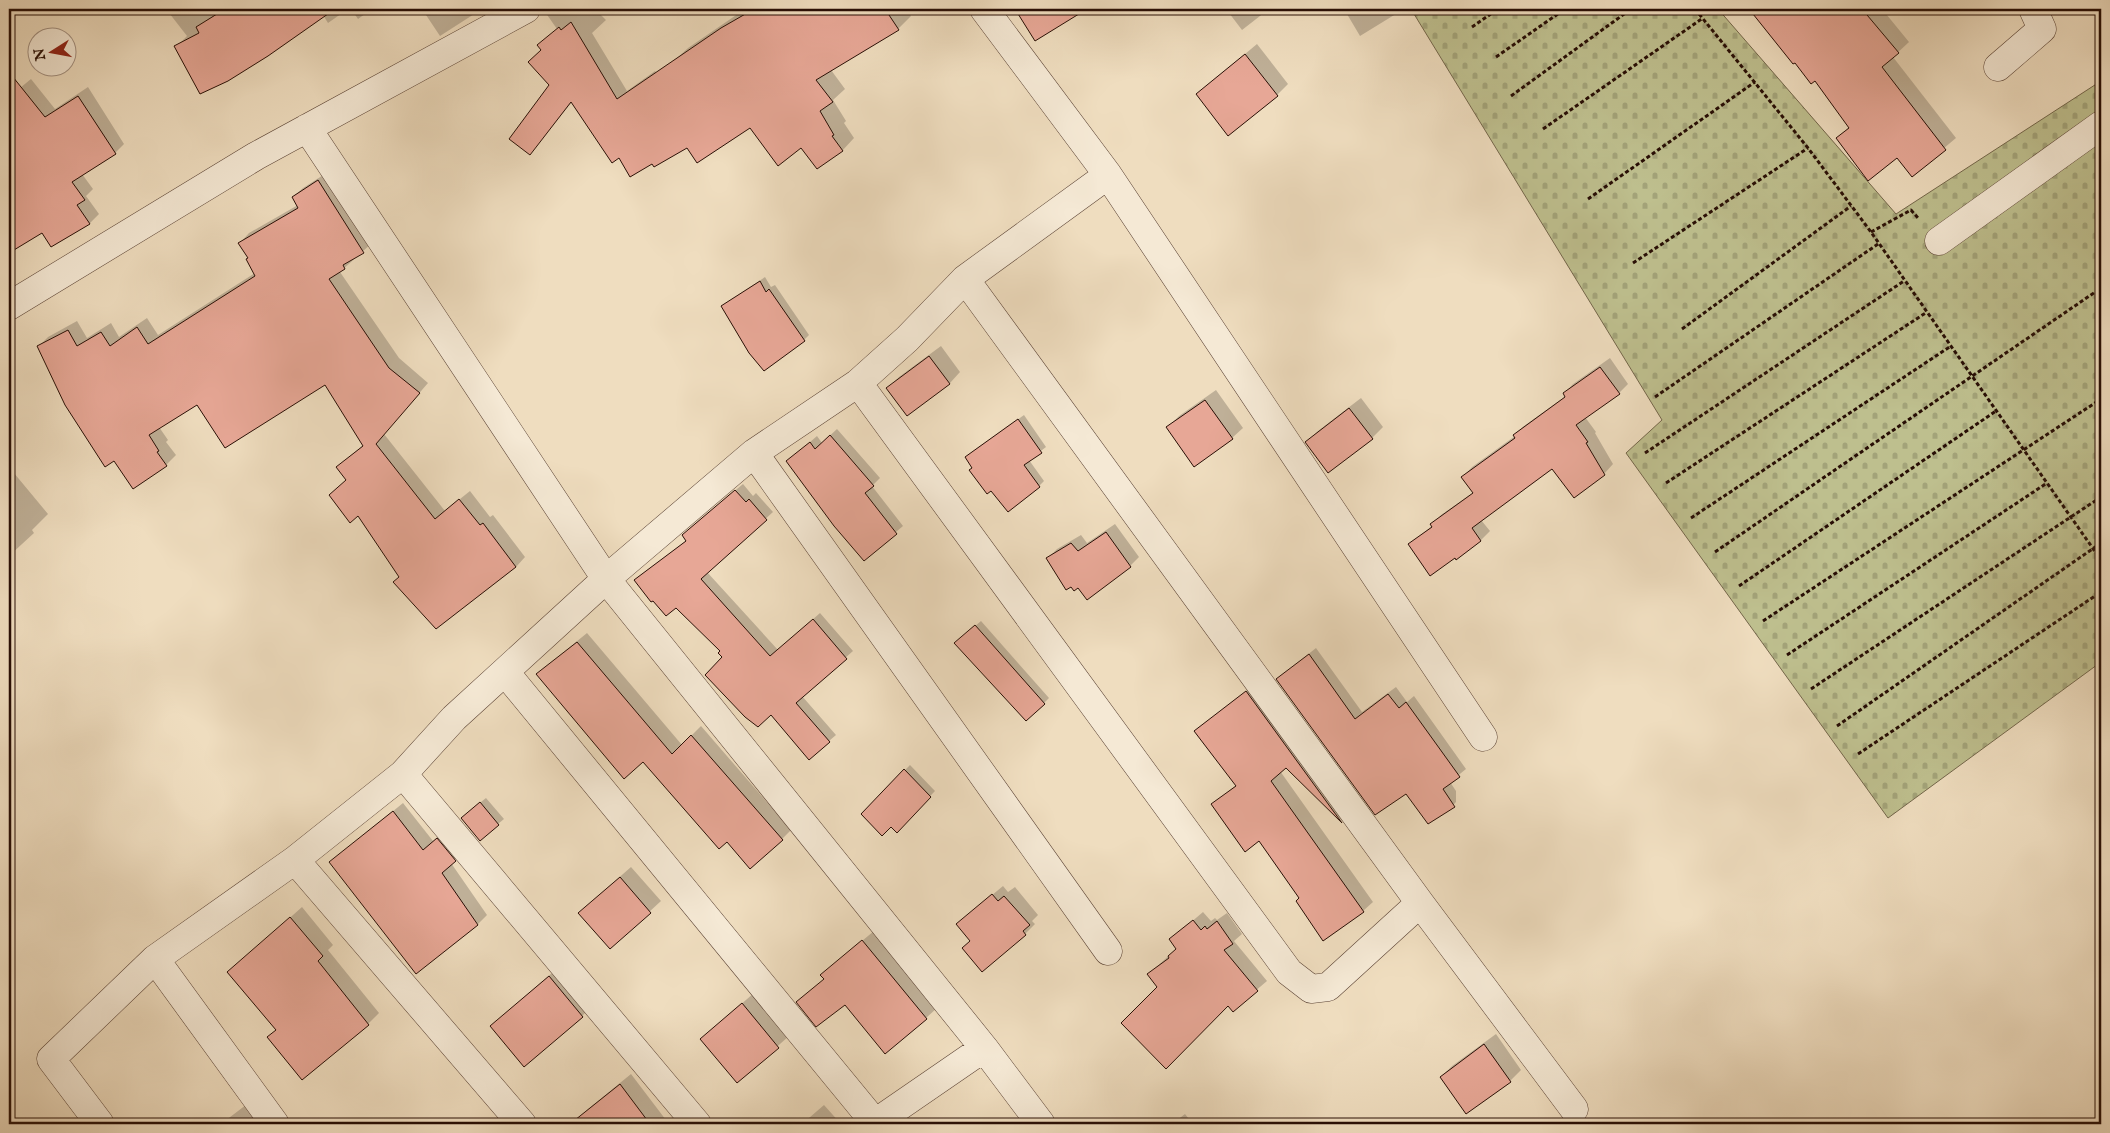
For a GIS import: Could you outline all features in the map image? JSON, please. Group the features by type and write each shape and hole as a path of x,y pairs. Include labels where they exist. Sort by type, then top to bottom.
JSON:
{"street":[{"path":"9,306 306,128 526,9"},
{"path":"984,9 1108,175 1483,738"},
{"path":"1998,67 2042,29 2033,9"},
{"path":"1939,241 2101,125"},
{"path":"306,128 606,579 984,1048 1041,1124"},
{"path":"100,1124 51,1059 154,959 295,860 403,774 454,718 606,579 754,453 858,383 907,339 965,279 1108,175"},
{"path":"965,279 1420,903 1574,1109"},
{"path":"858,383 1289,972 1311,989 1328,987 1420,903"},
{"path":"754,453 1108,951"},
{"path":"505,672 875,1124 984,1048"},
{"path":"403,774 697,1124"},
{"path":"295,860 522,1124"},
{"path":"154,959 274,1124"}],"path":[{"path":"1472,27 1498,9"},
{"path":"1496,57 1565,9"},
{"path":"1511,96 1630,9"},
{"path":"1695,9 1808,148 1871,232 2101,560"},
{"path":"1543,129 1703,18"},
{"path":"1588,199 1755,82"},
{"path":"1633,263 1808,148"},
{"path":"1682,329 1851,206"},
{"path":"1871,232 1911,210 1939,241"},
{"path":"1655,397 1878,244"},
{"path":"1645,453 1904,281"},
{"path":"1715,552 2101,288"},
{"path":"1666,483 1926,312"},
{"path":"1691,518 1951,346"},
{"path":"1763,621 2023,448 2101,399"},
{"path":"1739,586 1996,411"},
{"path":"1787,655 2047,483"},
{"path":"1811,689 2101,497"},
{"path":"1837,726 2101,543"},
{"path":"1858,754 2101,592"}],"green space":[{"path":"1411,9 1718,9 1896,214 2101,81 2101,662 1888,818 1626,453 1662,420"}],"building":[{"path":"225,9 335,9 268,56 228,81 200,94 174,46 199,33 196,27"},
{"path":"754,9 885,9 899,30 816,80 833,102 820,111 834,135 832,136 843,151 817,169 801,148 778,166 750,128 697,163 687,148 654,167 652,164 630,177 619,158 612,163 571,102 530,155 509,139 549,85 528,62 541,50 537,45 559,27 561,30 571,22 617,99 721,28"},
{"path":"1015,9 1087,9 1035,41"},
{"path":"1749,9 1862,9 1899,53 1882,67 1946,150 1912,177 1897,158 1868,181 1836,138 1849,128 1815,81 1811,84"},
{"path":"1245,54 1278,96 1228,136 1196,94"},
{"path":"9,72 45,117 78,96 116,154 72,182 85,200 77,205 90,224 51,247 42,233 9,253"},
{"path":"318,180 364,253 343,265 345,269 329,279 389,368 420,393 376,444 435,519 459,499 480,525 483,523 516,567 436,629 393,582 399,577 358,516 350,523 329,495 346,480 336,467 363,446 325,385 225,448 197,405 149,435 159,451 157,452 167,466 133,489 114,461 105,467 65,405 37,346 68,330 77,346 101,332 110,346 137,327 148,344 255,276 246,259 248,258 238,243 298,208 292,197"},
{"path":"760,281 766,292 769,289 805,341 764,371 749,353 721,306"},
{"path":"929,356 950,384 907,416 886,388"},
{"path":"1600,367 1620,394 1576,425 1588,442 1586,443 1605,475 1574,498 1552,469 1472,528 1481,541 1456,560 1455,558 1430,576 1408,544 1432,527 1430,524 1473,493 1461,477 1515,438 1513,435 1565,397 1563,393"},
{"path":"1205,400 1233,439 1194,467 1166,427"},
{"path":"1349,408 1373,439 1328,473 1305,442"},
{"path":"1018,419 1042,453 1024,465 1040,487 1008,512 991,491 987,494 969,470 972,468 965,457"},
{"path":"830,435 874,486 865,493 897,534 864,561 834,526 786,461 810,442 815,449"},
{"path":"735,490 746,502 749,499 767,520 701,579 770,656 813,619 847,659 796,703 830,742 809,760 771,715 758,727 745,717 705,675 722,657 718,653 720,651 676,608 666,616 653,601 651,602 634,580 686,541 682,535"},
{"path":"1106,532 1131,567 1087,600 1078,588 1074,591 1071,587 1066,590 1046,558 1071,543 1078,551"},
{"path":"975,625 1045,704 1026,721 954,643"},
{"path":"577,642 672,754 691,735 783,840 750,869 727,842 719,849 643,762 624,779 536,674"},
{"path":"1309,654 1355,719 1388,694 1399,708 1406,702 1460,777 1443,789 1455,807 1428,824 1406,794 1375,815 1276,679"},
{"path":"1246,691 1342,823 1286,768 1271,781 1364,912 1323,941 1296,901 1299,898 1259,841 1245,852 1211,804 1236,786 1194,731"},
{"path":"904,769 931,797 897,833 891,827 882,836 861,814"},
{"path":"480,802 499,825 480,841 461,818"},
{"path":"393,811 423,850 437,838 456,861 442,873 478,925 416,974 329,862"},
{"path":"620,877 651,913 610,949 578,913"},
{"path":"992,894 998,901 1004,896 1030,925 1023,931 1026,935 982,972 962,948 970,941 956,924"},
{"path":"290,917 323,956 318,961 369,1025 302,1080 267,1037 276,1030 227,972"},
{"path":"1193,920 1201,930 1205,926 1207,929 1217,921 1233,944 1224,950 1258,991 1233,1012 1228,1006 1166,1069 1121,1023 1157,987 1147,974 1169,958 1168,956 1176,949 1169,939"},
{"path":"862,940 927,1019 885,1054 845,1005 816,1027 796,1002 824,979 820,975"},
{"path":"549,976 583,1017 524,1067 490,1026"},
{"path":"742,1003 779,1048 737,1083 700,1039"},
{"path":"1484,1044 1511,1082 1466,1114 1440,1077"},
{"path":"620,1084 650,1124 570,1124"}]}
